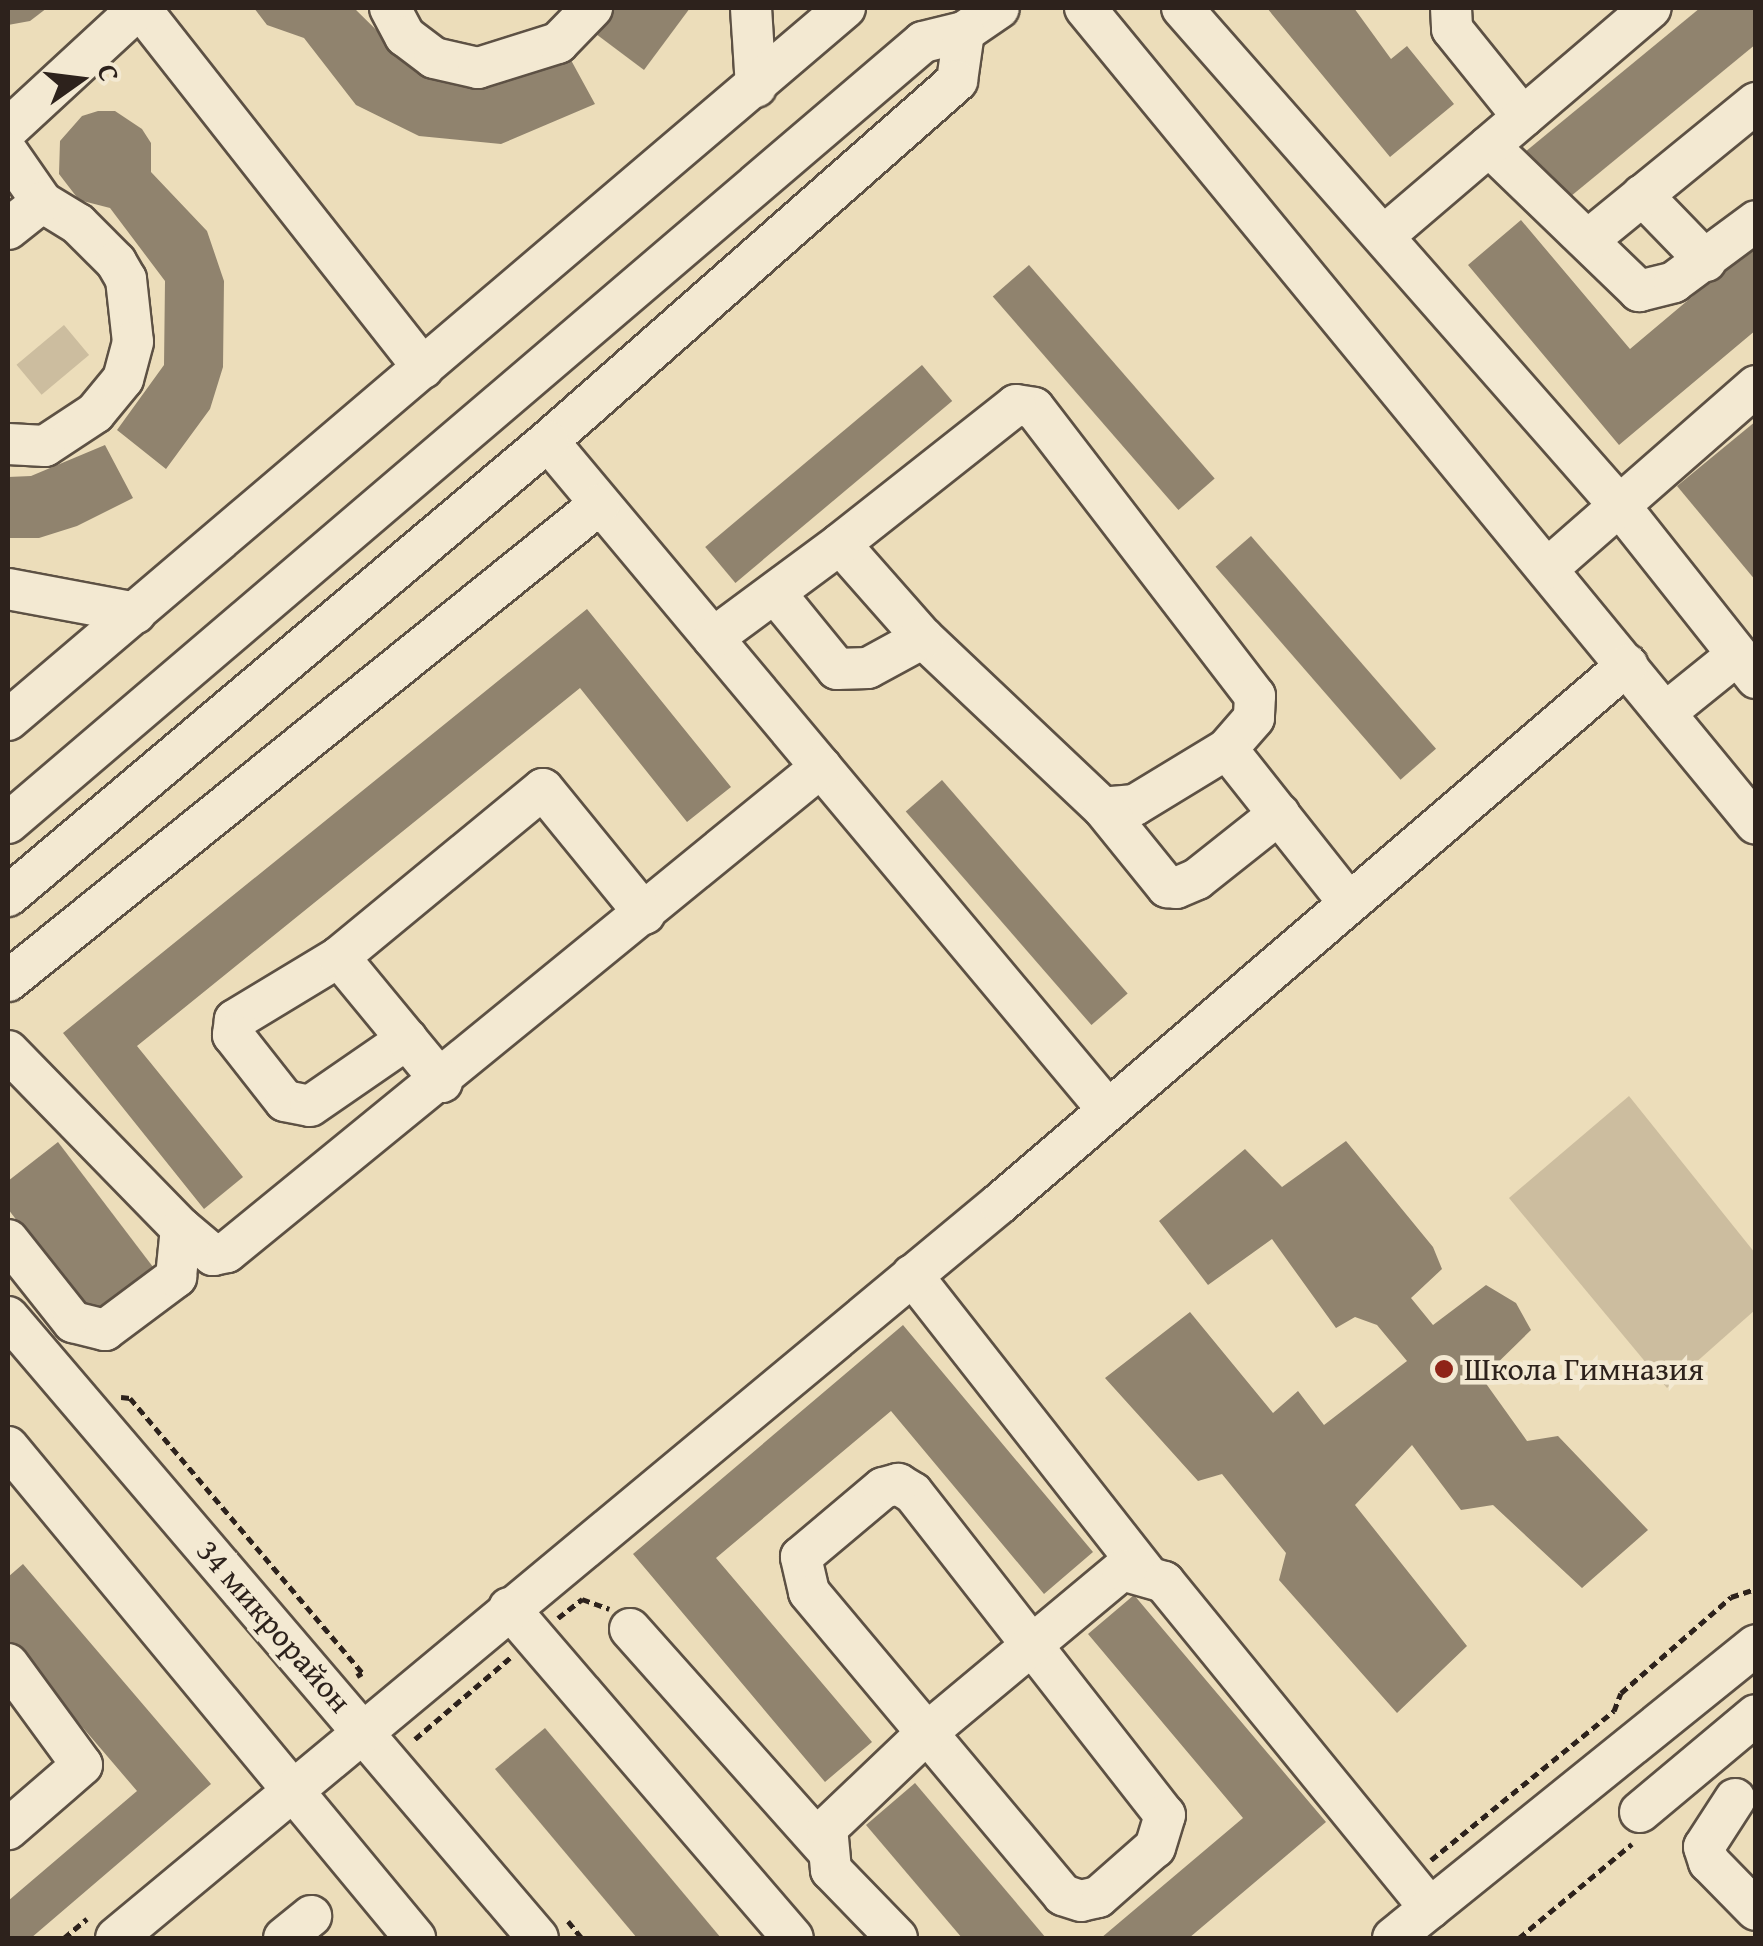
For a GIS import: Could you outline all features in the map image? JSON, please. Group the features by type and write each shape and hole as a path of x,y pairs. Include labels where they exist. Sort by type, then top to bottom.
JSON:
{"street":[{"path":"8,130 139,8 423,368"},
{"path":"390,8 404,36 434,58 478,68 558,43 592,8"},
{"path":"751,8 756,87"},
{"path":"8,720 845,8"},
{"path":"8,824 924,42 964,32 999,8"},
{"path":"1085,8 1756,824"},
{"path":"1182,8 1386,234 1619,506 1746,666 1666,713"},
{"path":"1451,8 1452,29 1523,117"},
{"path":"1386,234 1651,8"},
{"path":"8,896 548,440 957,81 964,32"},
{"path":"1588,240 1756,103"},
{"path":"1489,146 1639,290 1674,282 1756,221"},
{"path":"8,154 42,202 78,224 116,262 128,290 133,342 122,379 95,413 44,446 8,444"},
{"path":"1642,196 1706,261"},
{"path":"8,230 42,202"},
{"path":"1547,568 1756,386"},
{"path":"712,638 840,544 1002,412 1034,408 1254,696 1254,718 1228,748 1135,805 1103,808"},
{"path":"548,440 1108,1110"},
{"path":"8,982 600,504"},
{"path":"840,544 923,638 1103,808 1167,886 1176,888 1197,879 1279,814"},
{"path":"8,589 136,613"},
{"path":"775,593 837,669 868,668 923,638"},
{"path":"122,1937 510,1608 912,1276 1627,665"},
{"path":"1228,748 1349,902"},
{"path":"8,1050 181,1228 212,1254 227,1252 442,1082 821,767"},
{"path":"407,1039 310,1106 285,1101 234,1034 235,1020 339,957 544,789 645,914"},
{"path":"339,957 442,1082"},
{"path":"8,1240 73,1322 105,1330 176,1277 181,1228"},
{"path":"912,1276 1149,1577"},
{"name":"34 микрорайон","path":"8,1317 538,1938"},
{"path":"8,1447 415,1938"},
{"path":"898,1484 914,1493 1031,1650 1164,1815 1156,1847 1098,1896 1081,1902 1063,1895 930,1730 809,1592 802,1576 801,1557 883,1488 898,1484"},
{"path":"898,1938 831,1870 827,1828 930,1730 1031,1650 1122,1570 1164,1582 1419,1894"},
{"path":"510,1608 794,1938"},
{"path":"630,1629 829,1852"},
{"path":"1393,1938 1419,1894 1648,1730 1756,1645"},
{"path":"8,1830 82,1765 10,1671"},
{"path":"1640,1812 1756,1716"},
{"path":"1648,1730 1671,1734 1746,1794 1704,1847 1709,1862 1756,1910"}],"path":[{"path":"1419,1894 1614,1710 1621,1693 1731,1598 1756,1589"}],"shaded area":[{"path":"64,325 89,355 42,395 17,365"},
{"path":"1629,1096 1755,1253 1755,1310 1667,1388 1509,1198"}],"building":[{"path":"8,8 47,8 30,21 8,25"},
{"path":"254,8 354,8 415,68 566,51 595,104 501,144 419,136 356,105 304,38 267,25"},
{"path":"615,8 690,8 644,70 596,34"},
{"path":"1267,8 1354,8 1391,59 1407,46 1454,104 1390,157"},
{"path":"1700,8 1756,8 1756,44 1565,201 1525,152"},
{"path":"115,111 142,129 151,143 151,172 207,231 224,281 223,367 210,409 166,469 117,430 164,365 165,281 110,208 79,200 59,174 60,141 82,116"},
{"path":"1521,220 1630,349 1756,243 1756,330 1619,445 1468,265"},
{"path":"1029,265 1215,479 1178,510 993,296"},
{"path":"922,365 952,401 735,583 705,547"},
{"path":"1756,421 1756,581 1677,486"},
{"path":"105,445 133,498 77,526 39,538 8,538 8,477 31,476"},
{"path":"1251,536 1436,749 1401,780 1216,567"},
{"path":"587,609 731,787 687,822 580,688 137,1046 243,1177 204,1209 63,1033"},
{"path":"942,780 1128,994 1091,1025 906,811"},
{"path":"1346,1141 1433,1247 1442,1269 1411,1298 1433,1325 1486,1285 1516,1303 1531,1330 1482,1378 1527,1441 1558,1436 1648,1530 1582,1588 1493,1505 1461,1510 1412,1445 1355,1505 1467,1646 1397,1713 1279,1580 1286,1553 1222,1474 1198,1481 1105,1378 1190,1312 1273,1413 1298,1391 1324,1425 1407,1361 1377,1325 1355,1317 1336,1328 1272,1239 1208,1285 1159,1221 1245,1149 1282,1187"},
{"path":"58,1142 153,1267 89,1315 8,1209 8,1181"},
{"path":"903,1325 1093,1552 1044,1594 891,1411 716,1558 872,1742 825,1782 633,1554"},
{"path":"23,1564 211,1784 31,1938 8,1938 8,1901 137,1791 8,1640 8,1577"},
{"path":"1134,1595 1326,1822 1189,1938 1101,1938 1243,1818 1088,1634"},
{"path":"545,1728 721,1938 637,1938 495,1769"},
{"path":"915,1783 1046,1938 962,1938 866,1825"}],"place":[{"name":"Школа Гимназия","path":"1444,1369"}]}
